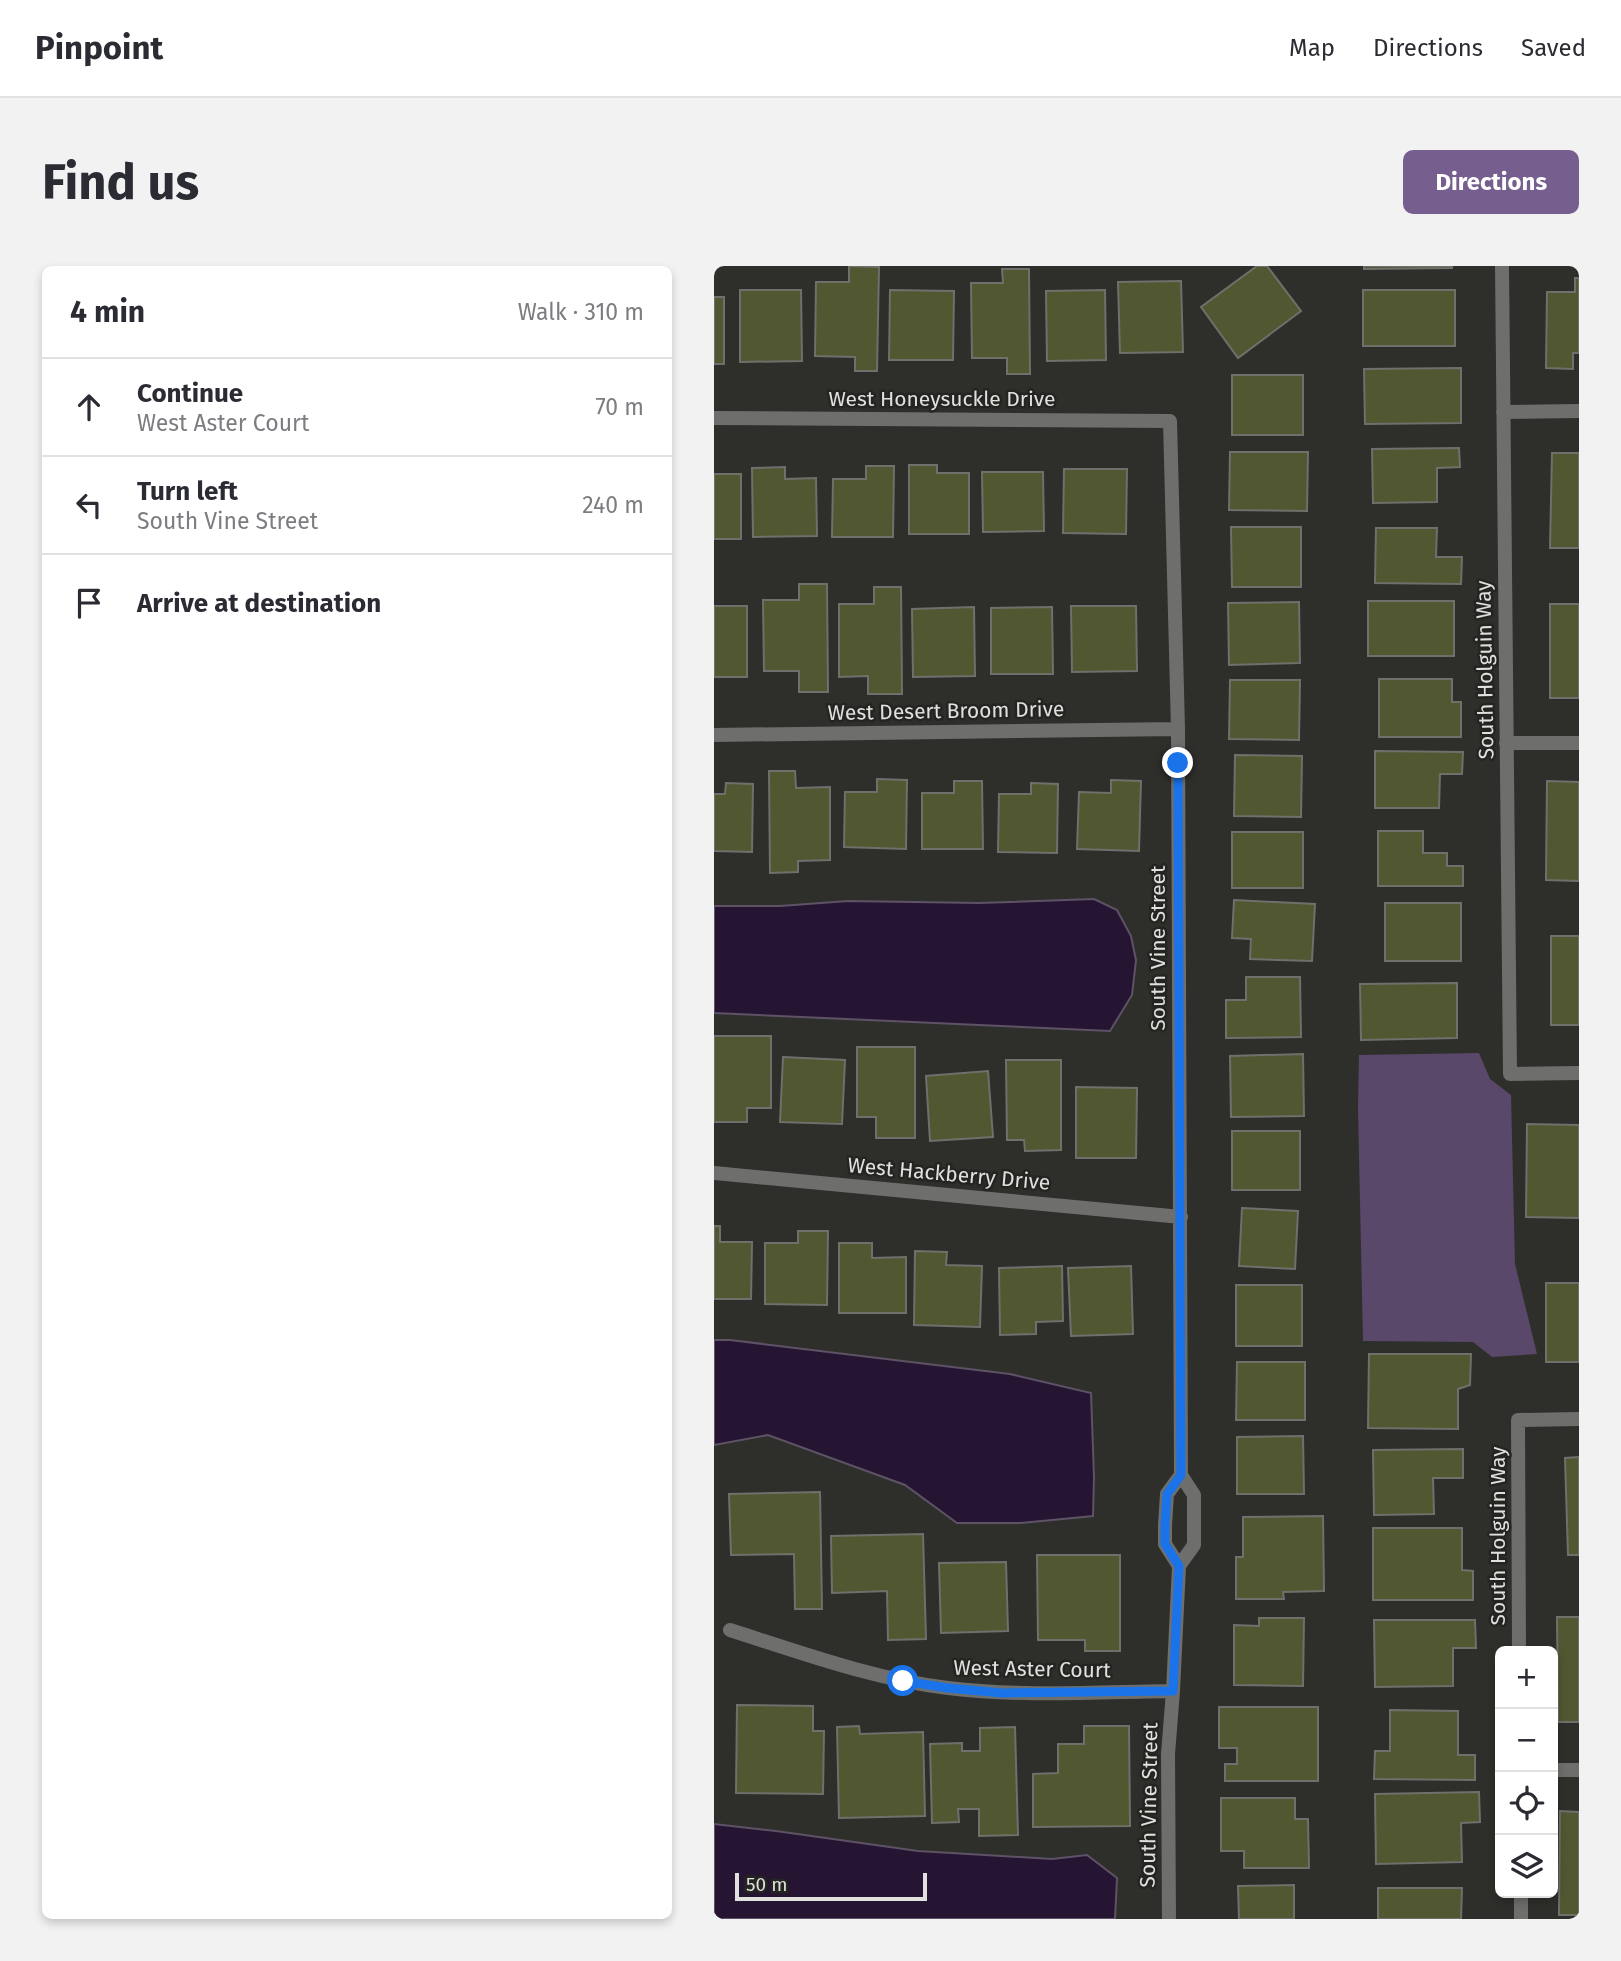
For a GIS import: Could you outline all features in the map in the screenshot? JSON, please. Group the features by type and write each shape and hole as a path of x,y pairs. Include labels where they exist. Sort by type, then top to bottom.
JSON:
{"street":[{"name":"South Holguin Way","path":"1502,266 1510,1074 1579,1073"},
{"path":"1503,412 1579,411"},
{"name":"West Honeysuckle Drive","path":"714,418 1170,421"},
{"name":"South Vine Street","path":"1169,1919 1168,1754 1179,1566 1194,1545 1194,1495 1181,1475 1178,729 1170,421"},
{"name":"West Desert Broom Drive","path":"714,735 1178,729"},
{"path":"1506,743 1579,743"},
{"name":"West Hackberry Drive","path":"714,1173 1181,1217"},
{"name":"South Holguin Way","path":"1519,1646 1518,1420 1579,1419"},
{"name":"South Vine Street","path":"1179,1566 1165,1544 1165,1525 1167,1494 1181,1475"},
{"name":"West Aster Court","path":"730,1630 857,1671 948,1688 1002,1693 1173,1691"},
{"path":"1558,1770 1579,1770"},
{"path":"1521,1898 1521,1919"}],"shaded area":[{"path":"1094,899 1117,910 1131,936 1136,960 1132,995 1110,1031 714,1013 714,906 780,906 848,901 979,903"},
{"path":"1479,1053 1490,1079 1511,1095 1515,1264 1537,1354 1492,1357 1473,1342 1363,1341 1359,1055"},
{"path":"714,1340 1010,1374 1091,1393 1093,1516 1021,1523 957,1523 905,1485 768,1435 714,1445"},
{"path":"714,1824 918,1851 1052,1859 1087,1855 1117,1878 1115,1919 714,1919"}],"building":[{"path":"849,266 879,267 877,371 855,371 855,357 815,356 816,282 849,282"},
{"path":"1257,266 1267,266 1301,311 1238,358 1201,307"},
{"path":"1364,266 1452,266 1452,268 1364,269"},
{"path":"1002,269 1029,269 1030,374 1007,374 1007,358 972,358 971,283 1003,283"},
{"path":"1575,278 1579,278 1579,353 1573,353 1573,369 1546,368 1547,292 1575,292"},
{"path":"1181,281 1183,352 1120,353 1118,282"},
{"path":"740,290 801,290 802,361 740,362"},
{"path":"890,290 954,291 953,360 889,360"},
{"path":"1105,290 1106,360 1047,361 1046,291"},
{"path":"1363,290 1455,290 1455,346 1363,346"},
{"path":"714,297 724,297 724,364 714,364"},
{"path":"1461,368 1461,423 1365,424 1364,369"},
{"path":"1232,375 1303,375 1303,435 1232,435"},
{"path":"1459,448 1460,467 1437,468 1437,502 1373,503 1372,449"},
{"path":"1230,452 1308,452 1307,511 1229,510"},
{"path":"1552,453 1579,453 1579,548 1550,548"},
{"path":"909,465 937,465 937,473 969,473 969,534 909,534"},
{"path":"866,466 894,466 893,537 832,537 833,479 866,479"},
{"path":"785,467 785,479 816,478 817,536 753,537 752,468"},
{"path":"1064,469 1127,469 1126,534 1063,533"},
{"path":"982,472 1043,472 1044,531 983,532"},
{"path":"714,474 741,474 741,539 714,539"},
{"path":"1231,527 1301,527 1301,587 1232,587"},
{"path":"1376,528 1437,528 1436,557 1462,557 1461,584 1375,583"},
{"path":"799,584 827,584 828,692 799,692 799,671 764,671 763,600 799,600"},
{"path":"874,587 901,587 902,694 868,694 868,676 839,677 839,604 874,604"},
{"path":"1368,601 1454,601 1454,656 1368,656"},
{"path":"1299,602 1300,663 1229,665 1228,603"},
{"path":"1550,604 1579,604 1579,698 1550,698"},
{"path":"714,606 747,606 747,677 714,677"},
{"path":"1071,606 1136,606 1137,671 1072,672"},
{"path":"974,607 975,676 913,677 912,609"},
{"path":"1052,607 1053,674 991,674 991,608"},
{"path":"1379,679 1452,679 1452,702 1461,702 1461,737 1379,737"},
{"path":"1230,680 1300,680 1299,740 1229,739"},
{"path":"1375,751 1463,752 1462,774 1440,774 1439,808 1375,808"},
{"path":"1235,755 1302,756 1301,817 1234,816"},
{"path":"769,771 795,771 796,788 830,787 830,860 798,861 798,872 770,873"},
{"path":"877,779 907,780 906,849 844,847 845,792 877,792"},
{"path":"1111,780 1141,781 1139,851 1077,849 1079,792 1111,793"},
{"path":"954,781 982,781 983,849 922,849 922,793 954,793"},
{"path":"1547,781 1579,782 1579,881 1546,880"},
{"path":"726,783 753,784 752,852 714,851 714,794 725,794"},
{"path":"1031,783 1058,784 1057,853 998,852 999,794 1031,794"},
{"path":"1378,831 1423,831 1423,853 1447,853 1447,866 1463,866 1463,886 1378,886"},
{"path":"1232,832 1303,832 1303,888 1232,888"},
{"path":"1234,900 1315,904 1312,961 1250,959 1251,939 1232,938"},
{"path":"1385,903 1461,903 1461,961 1385,961"},
{"path":"1551,936 1579,936 1579,1025 1551,1025"},
{"path":"1246,977 1300,977 1301,1037 1226,1038 1226,1000 1246,1000"},
{"path":"1457,983 1457,1038 1361,1040 1360,984"},
{"path":"714,1036 771,1036 771,1108 747,1108 747,1122 714,1122"},
{"path":"857,1047 915,1047 915,1138 876,1138 876,1117 857,1117"},
{"path":"1303,1054 1304,1116 1231,1117 1230,1056"},
{"path":"783,1057 845,1060 842,1124 780,1122"},
{"path":"1006,1060 1061,1060 1061,1150 1025,1151 1024,1140 1007,1140"},
{"path":"988,1071 993,1137 930,1141 926,1076"},
{"path":"1076,1087 1137,1088 1136,1158 1076,1158"},
{"path":"1527,1124 1579,1125 1579,1218 1526,1217"},
{"path":"1232,1131 1300,1131 1300,1190 1232,1190"},
{"path":"1242,1208 1298,1211 1295,1269 1239,1266"},
{"path":"714,1226 720,1226 720,1242 752,1242 751,1299 714,1299"},
{"path":"798,1231 828,1231 827,1305 765,1304 765,1243 798,1243"},
{"path":"839,1243 872,1243 872,1258 906,1257 906,1313 839,1313"},
{"path":"915,1251 947,1252 946,1265 982,1266 980,1327 914,1325"},
{"path":"1062,1266 1063,1321 1036,1322 1036,1334 1000,1335 999,1268"},
{"path":"1131,1266 1133,1334 1071,1336 1068,1268"},
{"path":"1546,1283 1579,1283 1579,1362 1546,1362"},
{"path":"1236,1285 1302,1285 1302,1346 1236,1346"},
{"path":"1369,1354 1471,1354 1470,1385 1458,1389 1458,1429 1368,1428"},
{"path":"1237,1362 1305,1362 1305,1420 1236,1420"},
{"path":"1303,1436 1304,1494 1237,1494 1237,1437"},
{"path":"1463,1449 1463,1478 1433,1478 1434,1514 1374,1515 1373,1450"},
{"path":"1579,1457 1579,1555 1568,1555 1565,1458"},
{"path":"820,1492 822,1609 795,1609 794,1554 731,1555 729,1494"},
{"path":"1323,1516 1324,1591 1283,1592 1284,1599 1236,1599 1236,1557 1243,1557 1243,1517"},
{"path":"1373,1528 1462,1528 1462,1570 1473,1571 1473,1600 1373,1600"},
{"path":"923,1534 926,1639 888,1640 887,1591 832,1593 831,1536"},
{"path":"1037,1555 1120,1555 1120,1651 1085,1651 1085,1640 1038,1640"},
{"path":"1006,1562 1008,1631 941,1633 939,1563"},
{"path":"1557,1617 1579,1617 1579,1722 1558,1722"},
{"path":"1259,1618 1304,1618 1303,1686 1234,1685 1234,1625 1259,1626"},
{"path":"1374,1620 1475,1620 1476,1648 1453,1648 1453,1686 1375,1687"},
{"path":"737,1705 813,1706 813,1731 824,1731 823,1794 736,1793"},
{"path":"1219,1707 1318,1707 1318,1781 1225,1781 1225,1764 1237,1764 1237,1748 1219,1748"},
{"path":"1390,1710 1458,1711 1458,1755 1475,1755 1475,1780 1374,1779 1375,1751 1390,1751"},
{"path":"859,1726 860,1734 923,1732 925,1816 839,1818 837,1727"},
{"path":"1084,1726 1129,1726 1130,1826 1033,1827 1033,1774 1058,1773 1058,1744 1084,1744"},
{"path":"1015,1727 1018,1835 979,1836 979,1809 958,1809 959,1822 932,1823 930,1744 962,1743 962,1751 980,1751 980,1728"},
{"path":"1479,1792 1480,1822 1461,1823 1462,1862 1376,1864 1375,1794"},
{"path":"1221,1798 1295,1798 1295,1819 1308,1819 1309,1868 1244,1868 1244,1851 1221,1851"},
{"path":"1560,1811 1579,1812 1579,1915 1559,1915"},
{"path":"1294,1885 1294,1919 1239,1919 1238,1886"},
{"path":"1378,1888 1462,1888 1461,1919 1378,1919"}],"route":[{"path":"903,1681 1002,1693 1173,1691 1179,1566 1165,1544 1165,1525 1167,1494 1181,1475 1178,763"}]}
